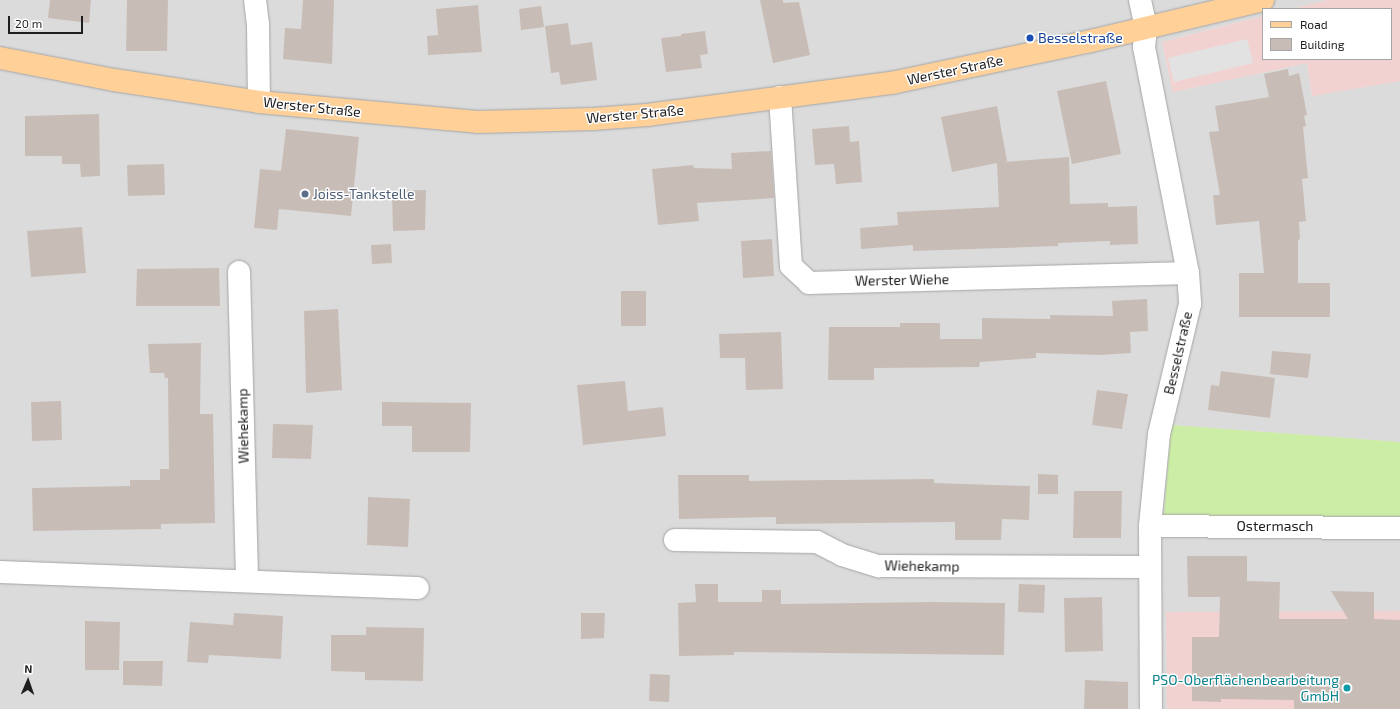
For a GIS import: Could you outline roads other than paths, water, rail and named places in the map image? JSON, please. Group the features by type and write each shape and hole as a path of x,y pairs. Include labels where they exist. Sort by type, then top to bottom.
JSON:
{"main road":[{"name":"Werster Straße","path":"0,58 114,80 259,102 477,122 593,119 647,115 896,82 1146,28 1263,0"}],"street":[{"path":"255,0 258,24 259,102"},
{"name":"Besselstraße","path":"1140,0 1146,28 1144,47 1188,273 1190,304 1159,434 1150,526 1151,709"},
{"name":"Werster Wiehe","path":"780,97 792,266 809,283 1188,273"},
{"name":"Wiehekamp","path":"239,272 247,581"},
{"name":"Ostermasch","path":"1150,526 1400,528"},
{"name":"Wiehekamp","path":"675,540 817,542 842,555 879,566 1150,567"},
{"path":"0,572 418,588"}],"place":[{"name":"Besselstraße","path":"1030,38"},
{"name":"Joiss-Tankstelle","path":"305,194"},
{"name":"PSO-Oberflächenbearbeitung GmbH","path":"1347,688"}]}
